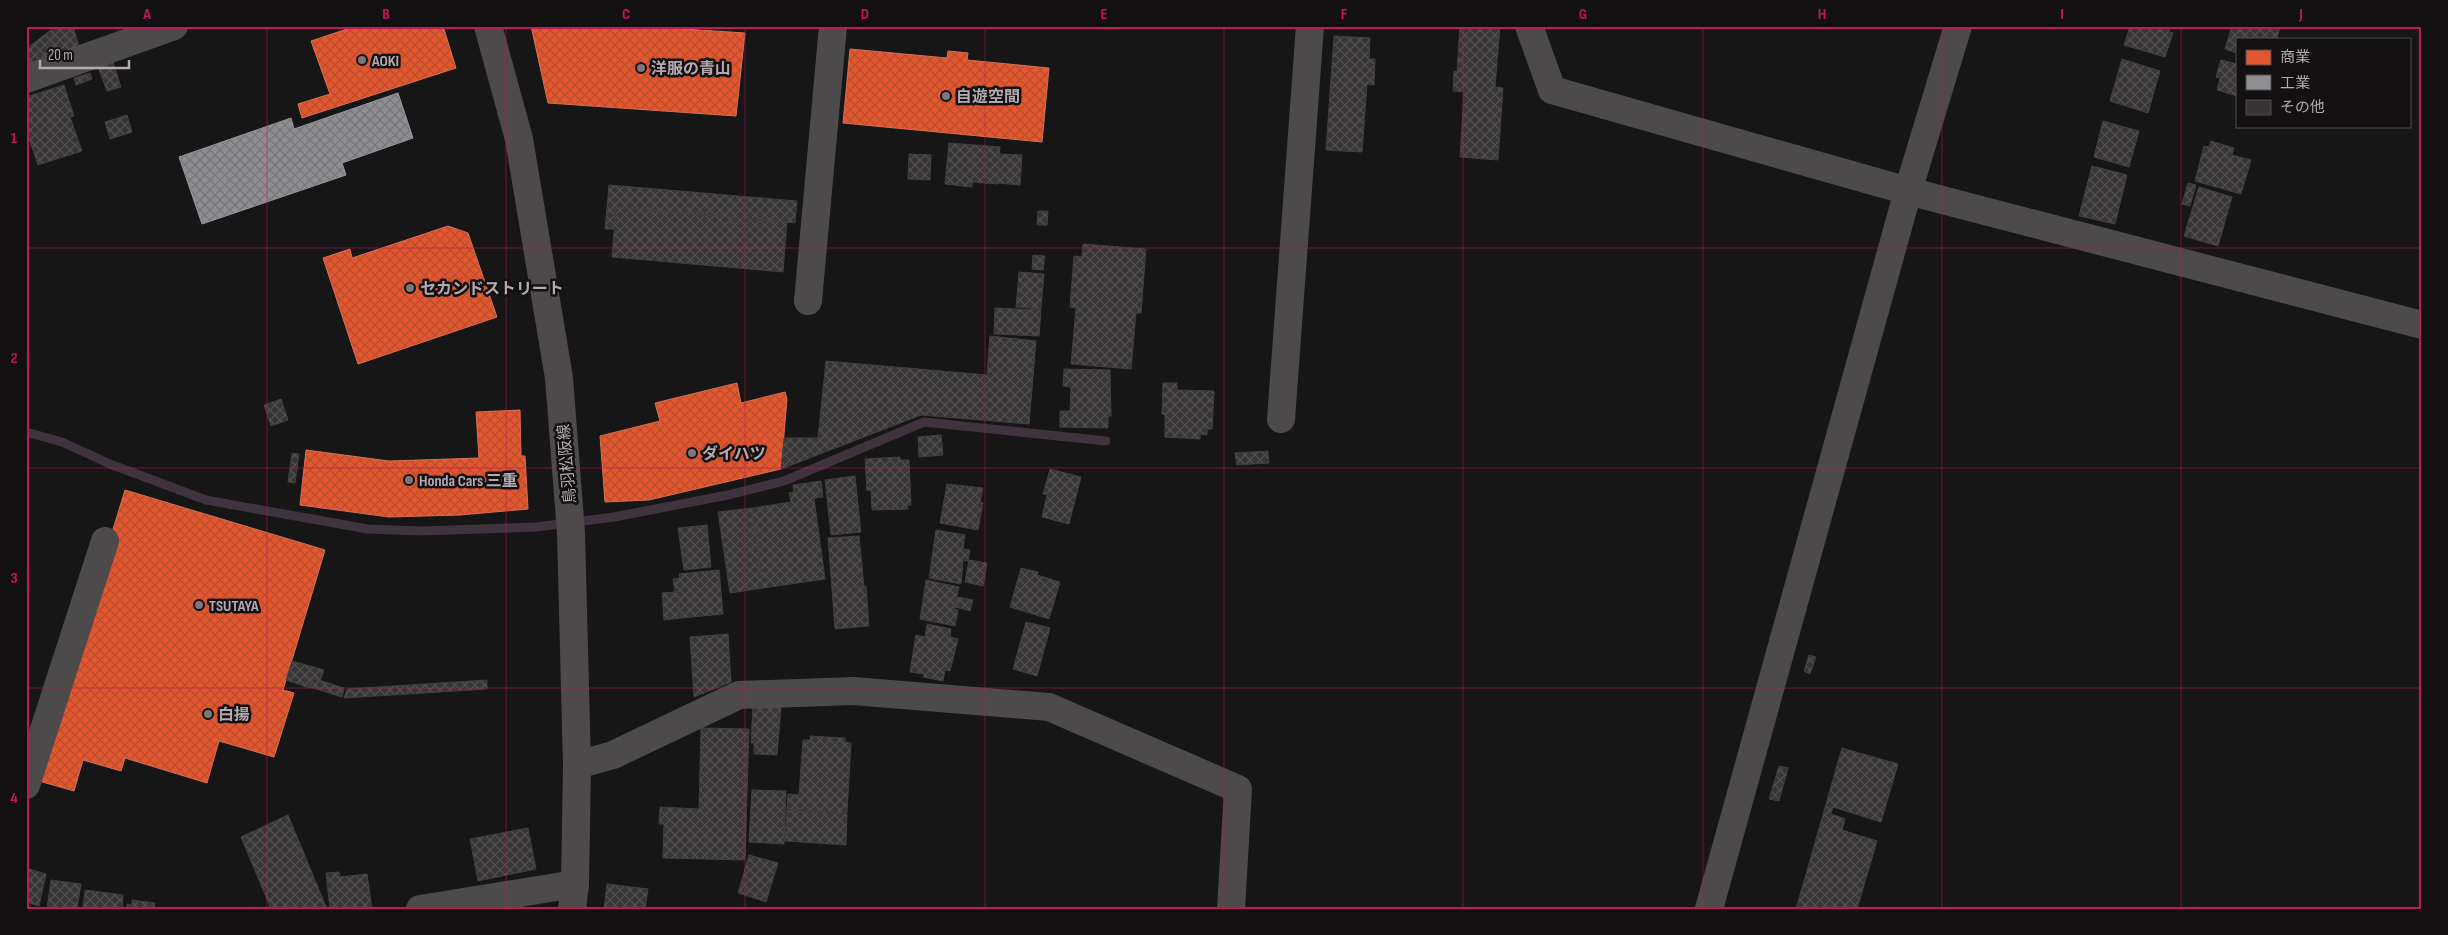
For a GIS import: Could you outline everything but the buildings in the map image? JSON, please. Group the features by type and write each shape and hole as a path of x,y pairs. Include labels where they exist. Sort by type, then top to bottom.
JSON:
{"main road":[{"name":"鳥羽松阪線","path":"488,26 519,139 558,378 571,533 577,765 573,896"}],"street":[{"path":"26,79 174,26"},
{"path":"808,302 833,26"},
{"path":"1281,419 1310,26"},
{"path":"1529,26 1552,90 1908,191 2422,325"},
{"path":"1709,909 1908,191 1958,26"},
{"path":"26,785 105,541"},
{"path":"577,765 613,755 739,695 853,691 1049,708 1238,789 1231,909"},
{"path":"420,909 573,896"}],"waterway":[{"path":"26,432 62,442 110,464 206,500 368,529 421,531 536,527 614,517 728,495 784,481 924,422 1106,441"}],"place":[{"name":"AOKI","path":"362,60"},
{"name":"洋服の青山","path":"641,68"},
{"name":"自遊空間","path":"946,96"},
{"name":"セカンドストリート","path":"410,288"},
{"name":"ダイハツ","path":"692,453"},
{"name":"Honda Cars 三重","path":"409,480"},
{"name":"TSUTAYA","path":"199,605"},
{"name":"白揚","path":"208,714"}]}
